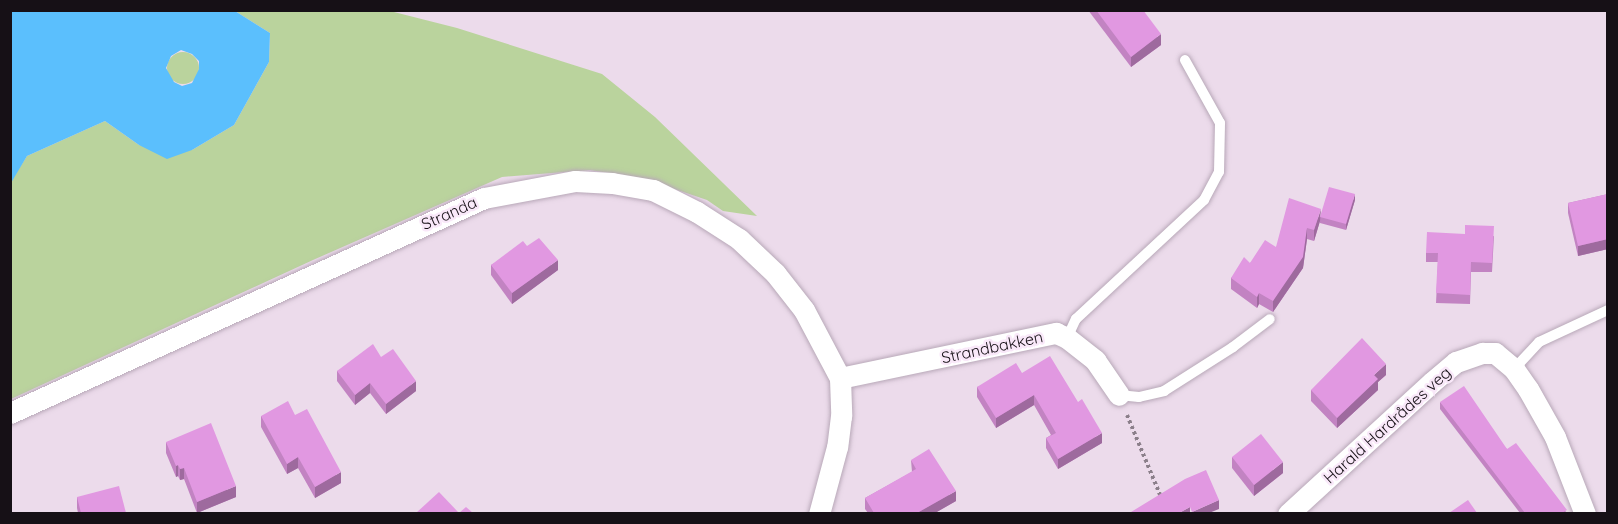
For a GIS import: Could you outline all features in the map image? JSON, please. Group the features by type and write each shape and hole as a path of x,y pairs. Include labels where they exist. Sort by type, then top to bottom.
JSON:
{"street":[{"name":"Stranda","path":"10,413 484,198 575,181 612,183 653,190 697,212 739,239 775,273 804,310 840,378"},
{"name":"Strandbakken","path":"840,378 1056,333 1095,360 1119,395"},
{"name":"Harald Hardrådes veg","path":"1288,513 1456,362 1470,355 1495,353 1514,369"},
{"path":"1514,369 1555,437 1585,513"},
{"path":"819,513 837,447 841,416 840,378"}],"lane":[{"path":"1066,338 1076,319 1204,200 1219,172 1220,123 1185,60"},
{"path":"1514,369 1539,342 1608,310"},
{"path":"1119,395 1139,397 1164,391 1233,347 1270,319"}],"path":[{"path":"1119,395 1165,506"}],"green space":[{"path":"235,11 390,11 457,28 602,74 655,117 757,216 723,211 707,200 645,179 590,170 502,177 313,260 11,399 10,183 27,156 105,121 139,145 192,150 234,125 269,62 270,33"},
{"path":"183,52 195,56 199,68 195,80 183,84 171,80 167,68 171,56"}],"water":[{"path":"11,10 235,11 270,33 269,62 234,125 192,150 167,159 139,145 105,121 27,156 11,183","holes":["181,50 192,54 199,61 199,69 192,83 182,86 174,82 166,68 171,56"]}],"building":[{"path":"1096,10 1143,10 1161,34 1131,57"},
{"path":"1329,187 1355,194 1346,224 1320,217"},
{"path":"1608,194 1608,239 1578,246 1568,203"},
{"path":"1289,198 1321,209 1314,230 1307,228 1303,257 1273,301 1259,293 1257,297 1231,278 1244,257 1250,263 1265,240 1276,247"},
{"path":"1465,225 1494,226 1492,263 1471,262 1470,295 1436,293 1438,253 1426,253 1427,232 1465,234"},
{"path":"539,238 558,260 512,293 491,265 523,241 527,246"},
{"path":"1362,338 1386,364 1374,375 1378,379 1337,418 1311,390"},
{"path":"373,344 381,357 393,349 416,381 386,404 370,383 355,395 337,371"},
{"path":"1050,356 1078,402 1082,399 1102,433 1058,459 1046,438 1056,433 1034,395 996,418 977,387 1016,363 1022,373"},
{"path":"1464,386 1507,449 1516,443 1567,510 1562,513 1525,513 1440,402"},
{"path":"288,401 295,415 307,409 341,472 315,487 298,457 287,464 261,416"},
{"path":"211,423 236,486 197,502 184,468 180,469 178,465 176,466 166,442"},
{"path":"1261,434 1283,462 1254,485 1232,457"},
{"path":"929,449 956,491 917,513 874,513 865,498 916,469 911,460"},
{"path":"1206,470 1219,500 1192,512 1190,507 1179,513 1131,512 1185,479"},
{"path":"119,486 126,513 81,513 77,497"},
{"path":"439,492 459,513 416,513"},
{"path":"1468,500 1477,513 1449,513"},
{"path":"466,507 473,513 459,513"}]}
